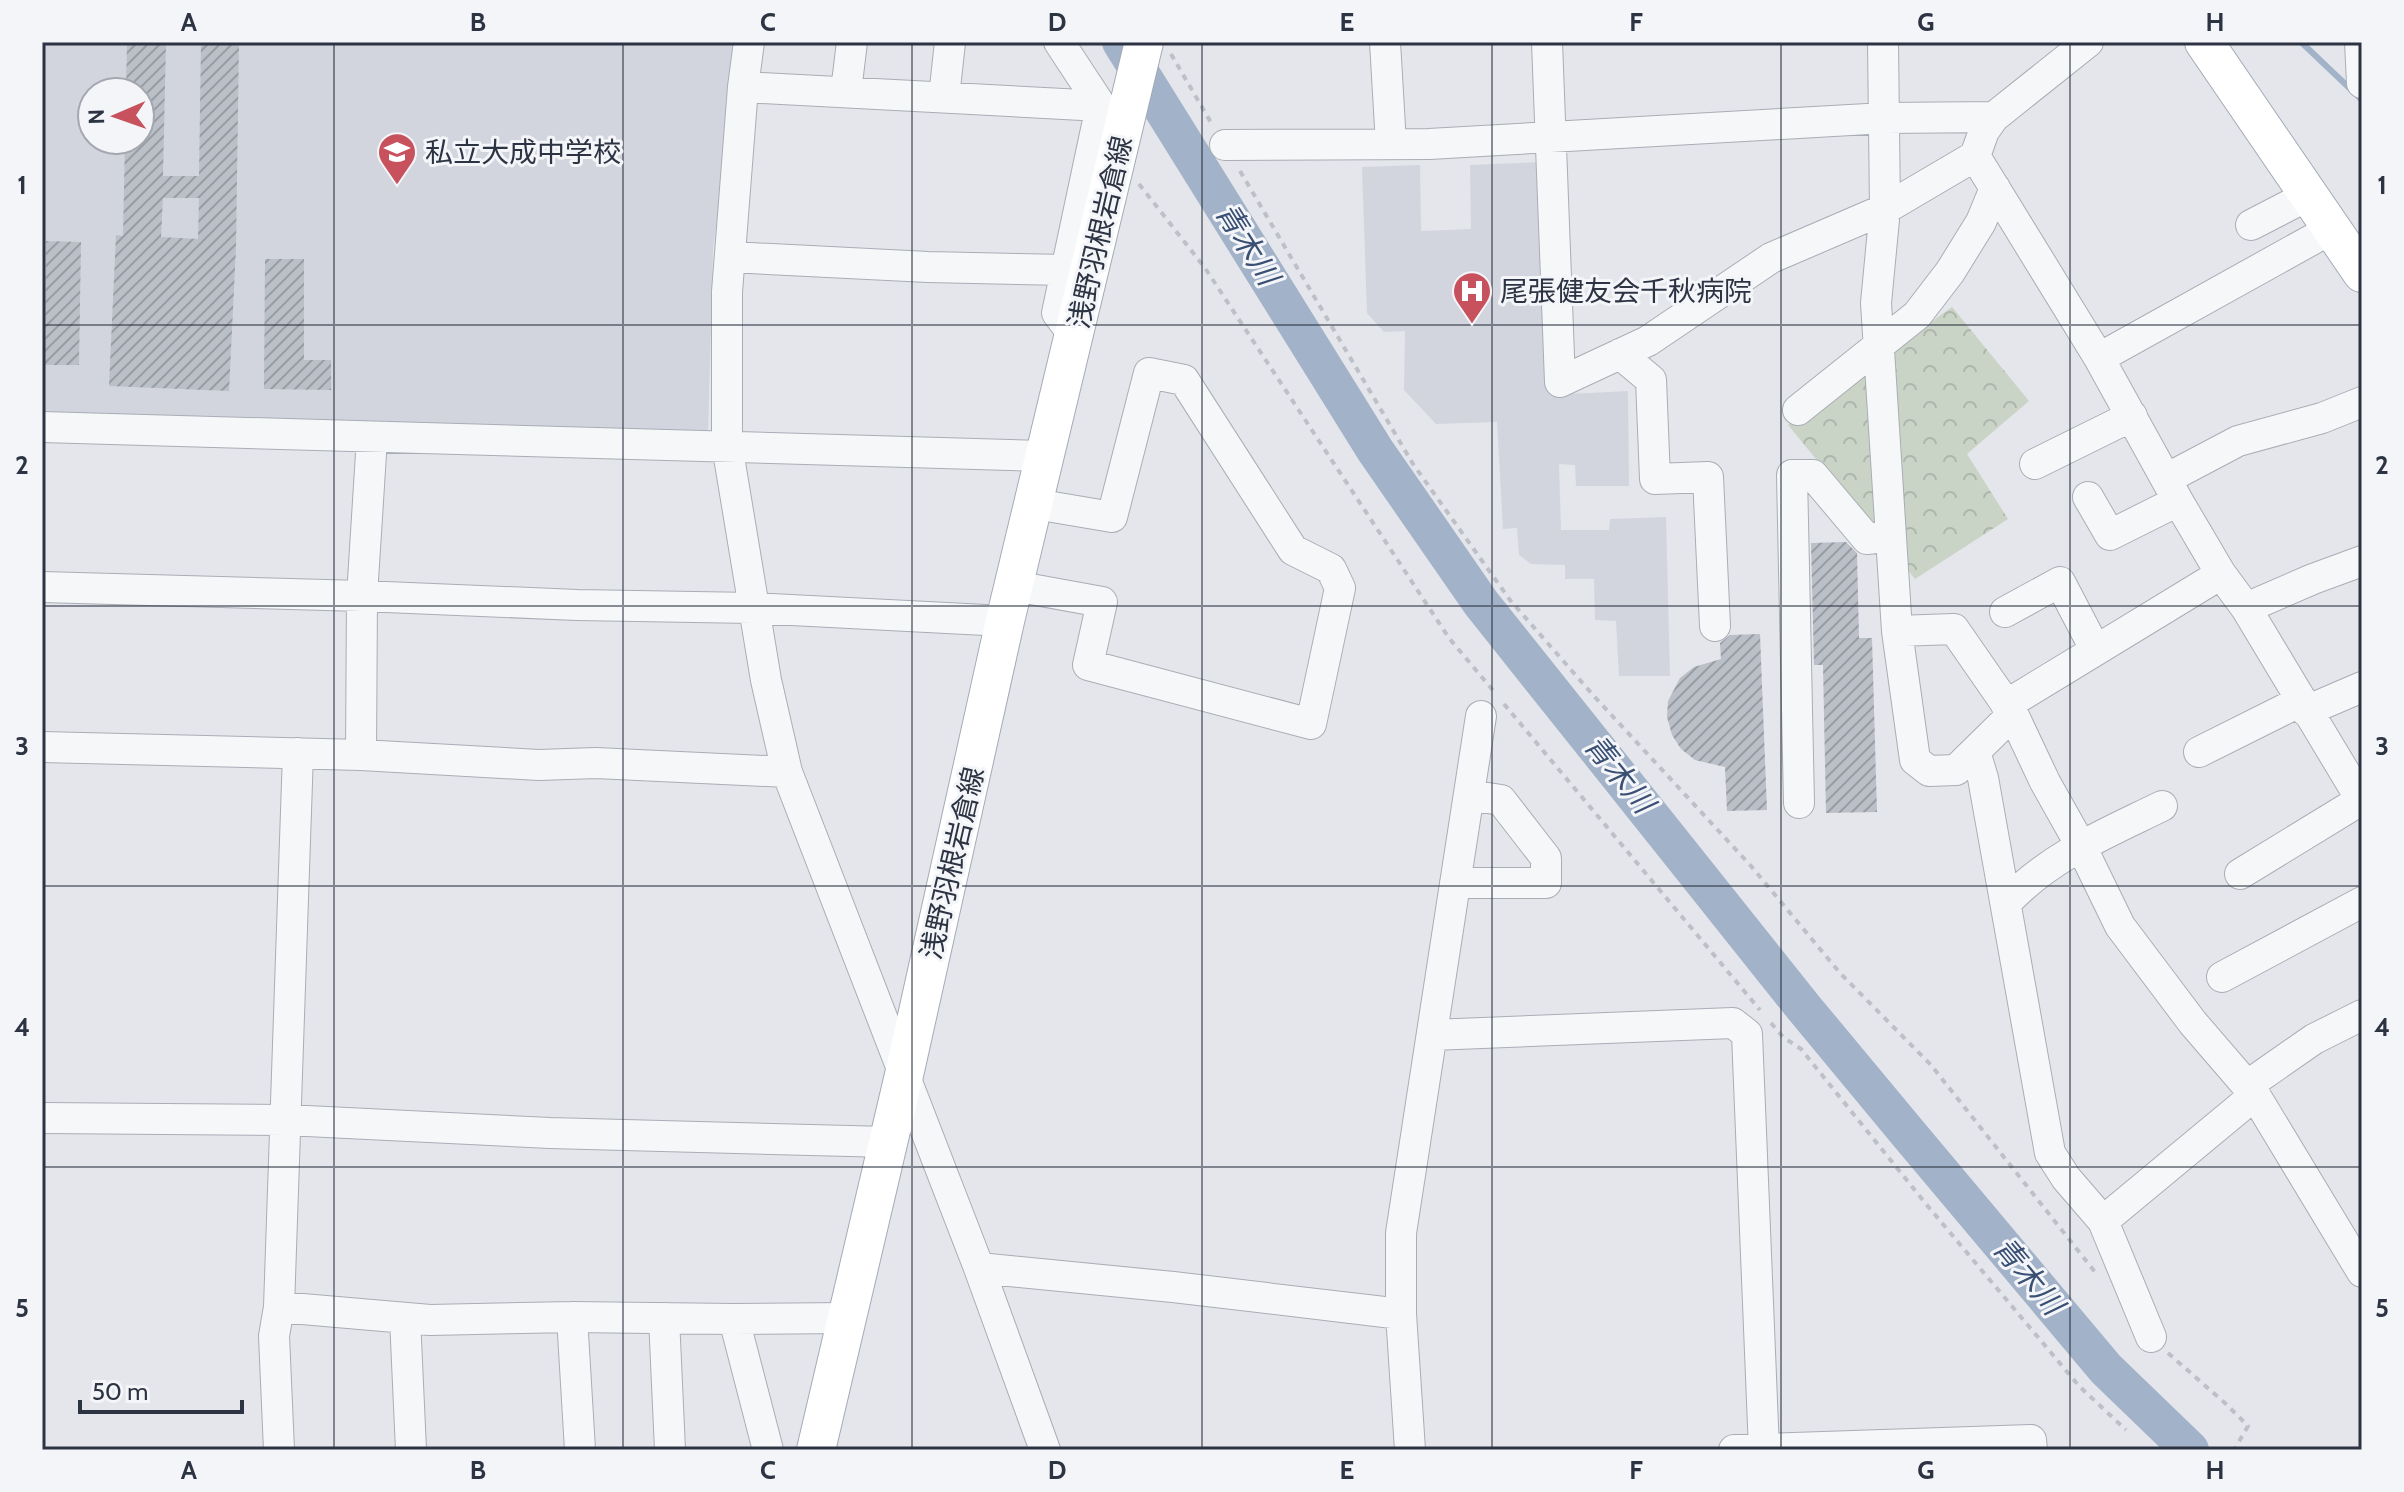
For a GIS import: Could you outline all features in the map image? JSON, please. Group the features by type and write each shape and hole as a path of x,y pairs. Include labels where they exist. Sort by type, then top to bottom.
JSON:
{"main road":[{"name":"浅野羽根岩倉線","path":"816,1450 1010,604 1144,42"},
{"path":"2204,42 2362,273"}],"street":[{"path":"749,42 727,292 727,445 753,608 787,772 979,1268 1045,1450"},
{"path":"846,91 852,42"},
{"path":"944,97 950,42"},
{"path":"1059,42 1101,106 1057,313 1078,322"},
{"path":"1385,42 1391,144"},
{"path":"1547,42 1560,382 1648,341 1771,258 1885,209 1975,156 1984,131 1994,117 2088,42"},
{"path":"1883,42 1885,209 1876,303 1897,631 1915,760 1929,771 1956,770 2010,709 2095,649 2221,574"},
{"path":"2360,42 2362,83"},
{"path":"743,87 1101,106"},
{"path":"1225,145 1391,144 1885,118 1994,117"},
{"path":"1975,156 2099,358 2221,574 2246,608 2362,801 2240,874"},
{"path":"1798,410 1917,315 1950,272 1981,222 1995,188"},
{"path":"2251,225 2309,195"},
{"path":"2099,358 2333,228"},
{"path":"730,257 1067,270"},
{"path":"1620,354 1651,380 1655,479 1708,477 1715,626"},
{"path":"42,587 753,608 1102,602 1088,665 1311,724 1340,588 1331,569 1293,550 1184,380 1149,373 1112,517 1035,504"},
{"path":"2088,497 2110,535 2238,441 2322,418 2362,402"},
{"path":"2035,464 2132,416"},
{"path":"42,427 1046,456"},
{"path":"361,755 362,596 372,438"},
{"path":"1799,803 1792,475 1813,475 1867,539 1891,536"},
{"path":"2246,608 2362,561"},
{"path":"2005,612 2060,582 2095,649"},
{"path":"1897,631 1954,629 2010,709 2120,926 2193,1023 2251,1090 2362,1272"},
{"path":"2199,752 2303,706 2362,687"},
{"path":"1410,1450 1401,1314 1401,1233 1481,716"},
{"path":"42,747 361,755 539,765 596,763 787,772"},
{"path":"1975,752 1983,778 2050,1153 2066,1178 2103,1221 2151,1337"},
{"path":"279,1450 274,1336 279,1307 298,753"},
{"path":"1455,883 1546,883 1546,858 1501,800 1469,795"},
{"path":"2006,903 2027,880 2051,862 2162,806"},
{"path":"2222,977 2362,902"},
{"path":"2103,1221 2251,1090 2314,1039 2362,1015"},
{"path":"1432,1035 1733,1023 1747,1034 1764,1449"},
{"path":"42,1118 286,1120 550,1133 888,1142"},
{"path":"979,1268 1401,1314"},
{"path":"279,1307 405,1318 502,1320 572,1317 847,1318"},
{"path":"572,1317 580,1450"},
{"path":"405,1318 411,1450"},
{"path":"664,1318 670,1450"},
{"path":"734,1319 768,1450"},
{"path":"1734,1450 2031,1440 2032,1450"}],"path":[{"path":"1163,42 1413,464 1510,600 1751,866 1840,973 1931,1065 2100,1278"},
{"path":"1117,156 1205,268 1449,638 1783,1037 1801,1049 2079,1386 2126,1430"},
{"path":"2151,1337 2248,1426 2234,1450"}],"shaded area":[{"path":"45,42 741,42 713,249 708,435 42,414"},
{"path":"1542,162 1550,395 1628,391 1629,486 1576,486 1575,465 1559,464 1561,530 1609,530 1610,519 1666,517 1670,676 1619,676 1616,621 1595,620 1594,579 1565,579 1565,565 1531,564 1519,555 1517,528 1503,529 1497,422 1436,424 1404,390 1405,331 1384,332 1367,313 1362,167 1420,165 1421,231 1471,229 1470,165"}],"green space":[{"path":"1952,307 2029,401 1967,454 2008,519 1915,579 1788,425"}],"building":[{"path":"127,42 166,42 163,176 199,176 201,42 239,42 236,248 229,391 109,386 116,235 123,236 125,156 156,156 156,76 126,76","holes":["163,198 199,198 198,239 161,237"]},
{"path":"46,241 81,242 79,365 45,365"},
{"path":"265,259 304,259 304,360 331,360 331,390 264,389"},
{"path":"1846,542 1857,553 1859,638 1872,638 1877,812 1826,813 1823,665 1814,665 1811,543"},
{"path":"1760,634 1767,810 1727,811 1725,767 1695,760 1681,749 1672,735 1667,717 1668,701 1680,678 1694,667 1721,659 1720,643 1730,635"}],"waterway":[{"name":"青木川","path":"1121,42 1375,450 1481,603 1804,1008 1907,1132 2106,1369 2190,1450"},
{"path":"2301,42 2362,100"}],"place":[{"name":"私立大成中学校","path":"397,186"},
{"name":"尾張健友会千秋病院","path":"1472,325"}]}
